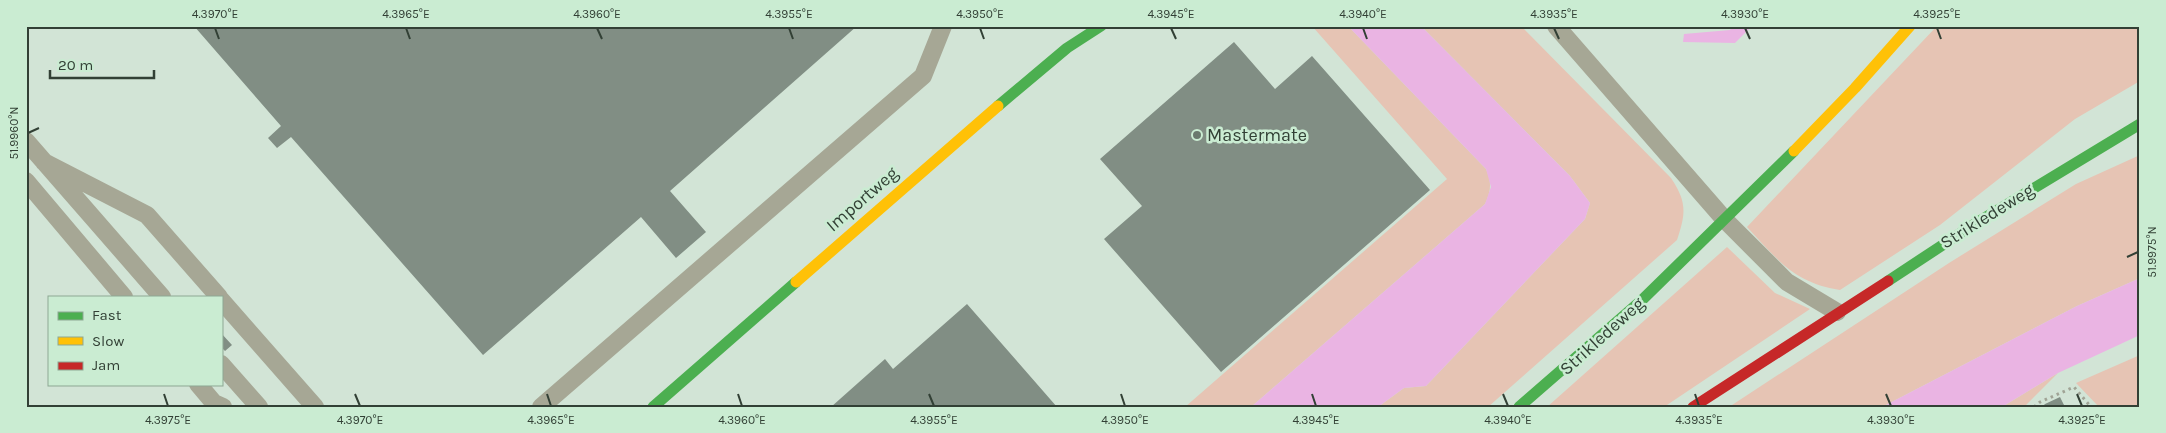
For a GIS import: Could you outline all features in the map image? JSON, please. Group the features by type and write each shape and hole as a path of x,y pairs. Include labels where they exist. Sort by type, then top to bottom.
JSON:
{"main road":[{"name":"Importweg","path":"653,407 917,175 1067,48 1101,26"},
{"name":"Strikledeweg","path":"1519,407 1610,331 1725,220 1865,79 1910,26"},
{"name":"Strikledeweg","path":"1693,407 1973,225 2140,124"}],"lane":[{"path":"541,407 923,76 943,26"},
{"path":"1556,26 1725,220 1787,282 1837,312"},
{"path":"26,141 161,296"},
{"path":"44,162 147,215 218,296"},
{"path":"26,182 123,296"},
{"path":"222,300 315,407"},
{"path":"222,365 259,407"},
{"path":"200,386 214,403 222,407"}],"path":[{"path":"2034,407 2040,402 2074,388 2091,407"}],"shaded area":[{"path":"1312,26 1348,26 1486,169 1490,183 1489,195 1485,204 1251,407 1185,407 1447,179"},
{"path":"1348,26 1421,26 1570,176 1590,203 1585,219 1426,386 1404,388 1378,407 1251,407 1485,204 1491,187 1486,169"},
{"path":"1421,26 1521,26 1671,178 1682,201 1683,215 1677,240 1488,407 1378,407 1404,388 1426,386 1585,219 1590,203 1570,176"},
{"path":"1733,26 1752,26 1735,43 1683,42 1684,34 1730,30"},
{"path":"1937,26 2140,26 2140,81 2075,119 1940,225 1840,290 1810,281 1798,275 1778,259 1747,227"},
{"path":"2140,155 2140,278 2077,306 1882,407 1729,407 1949,263 2076,184"},
{"path":"1727,247 1775,293 1810,309 1664,407 1547,407"},
{"path":"2140,278 2140,335 2058,373 2002,407 1882,407 2077,306"},
{"path":"2140,355 2140,402 2135,407 2099,407 2076,383"},
{"path":"2058,373 2024,407 2002,407"}],"building":[{"path":"194,26 857,26 670,191 706,232 676,258 641,217 483,355 291,137 277,148 268,138 281,126"},
{"path":"1234,42 1275,89 1312,56 1430,190 1221,372 1104,239 1142,206 1100,159"},
{"path":"967,304 1057,407 831,407 885,359 893,369"},
{"path":"222,334 232,345 225,351 222,348"},
{"path":"2060,397 2065,407 2042,407 2045,404"}],"traffic: fast":[{"path":"998,106 1067,48 1101,26"},
{"path":"1888,281 1973,225 2140,124"},
{"path":"1519,407 1642,300 1794,151"},
{"path":"653,407 796,282"}],"traffic: slow":[{"path":"1794,151 1855,88 1910,26"},
{"path":"796,282 998,106"}],"traffic: jam":[{"path":"1693,407 1888,281"}],"place":[{"name":"Mastermate","path":"1197,135"}]}
